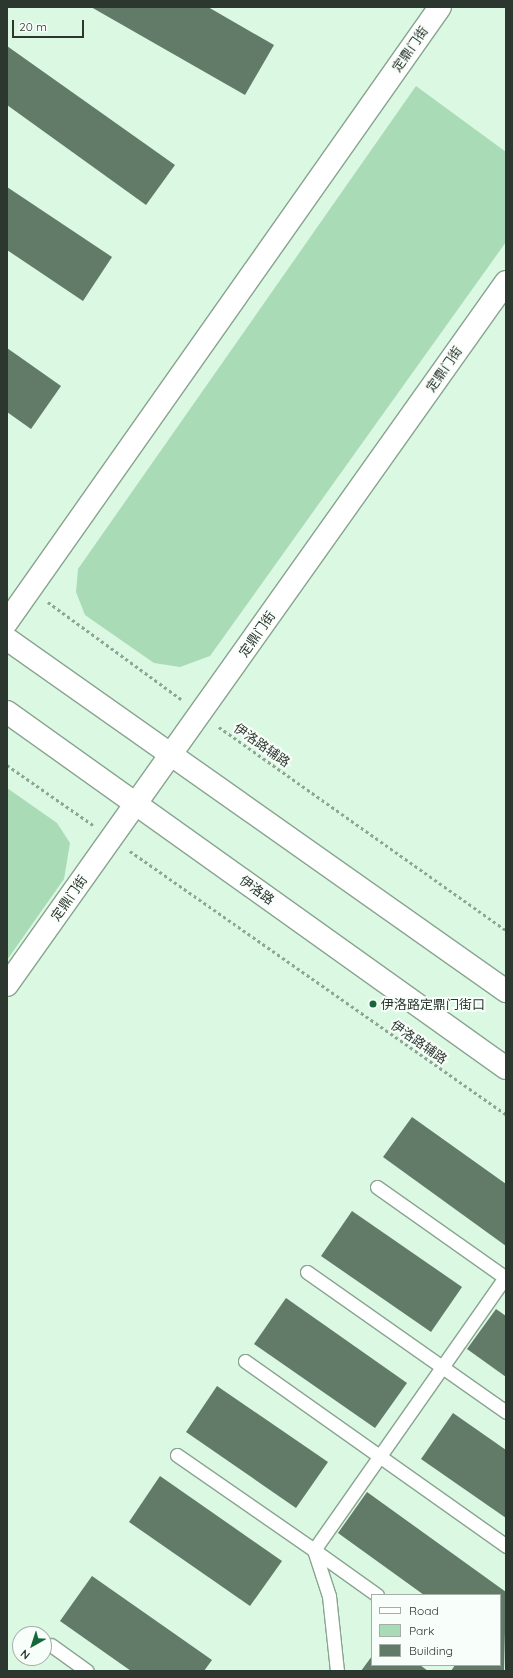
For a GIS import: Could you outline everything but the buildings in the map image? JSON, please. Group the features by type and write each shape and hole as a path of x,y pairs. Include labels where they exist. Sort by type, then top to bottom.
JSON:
{"street":[{"name":"定鼎门街","path":"7,622 440,7"},
{"name":"定鼎门街","path":"7,985 506,282"},
{"path":"7,639 506,991"},
{"name":"伊洛路","path":"7,712 506,1068"}],"lane":[{"path":"314,1550 505,1277 377,1187"},
{"path":"307,1272 506,1412"},
{"path":"245,1361 506,1546"},
{"path":"177,1455 376,1594"},
{"path":"314,1550 329,1596 337,1671"},
{"path":"52,1647 87,1671"}],"path":[{"name":"伊洛路辅路","path":"29,589 200,713 506,930"},
{"name":"伊洛路辅路","path":"7,765 506,1114"}],"green space":[{"path":"416,86 506,152 506,242 210,656 180,667 154,663 85,615 76,592 78,569"},
{"path":"7,788 57,823 70,843 64,879 7,960"}],"place":[{"name":"伊洛路定鼎门街口","path":"373,1004"}]}
